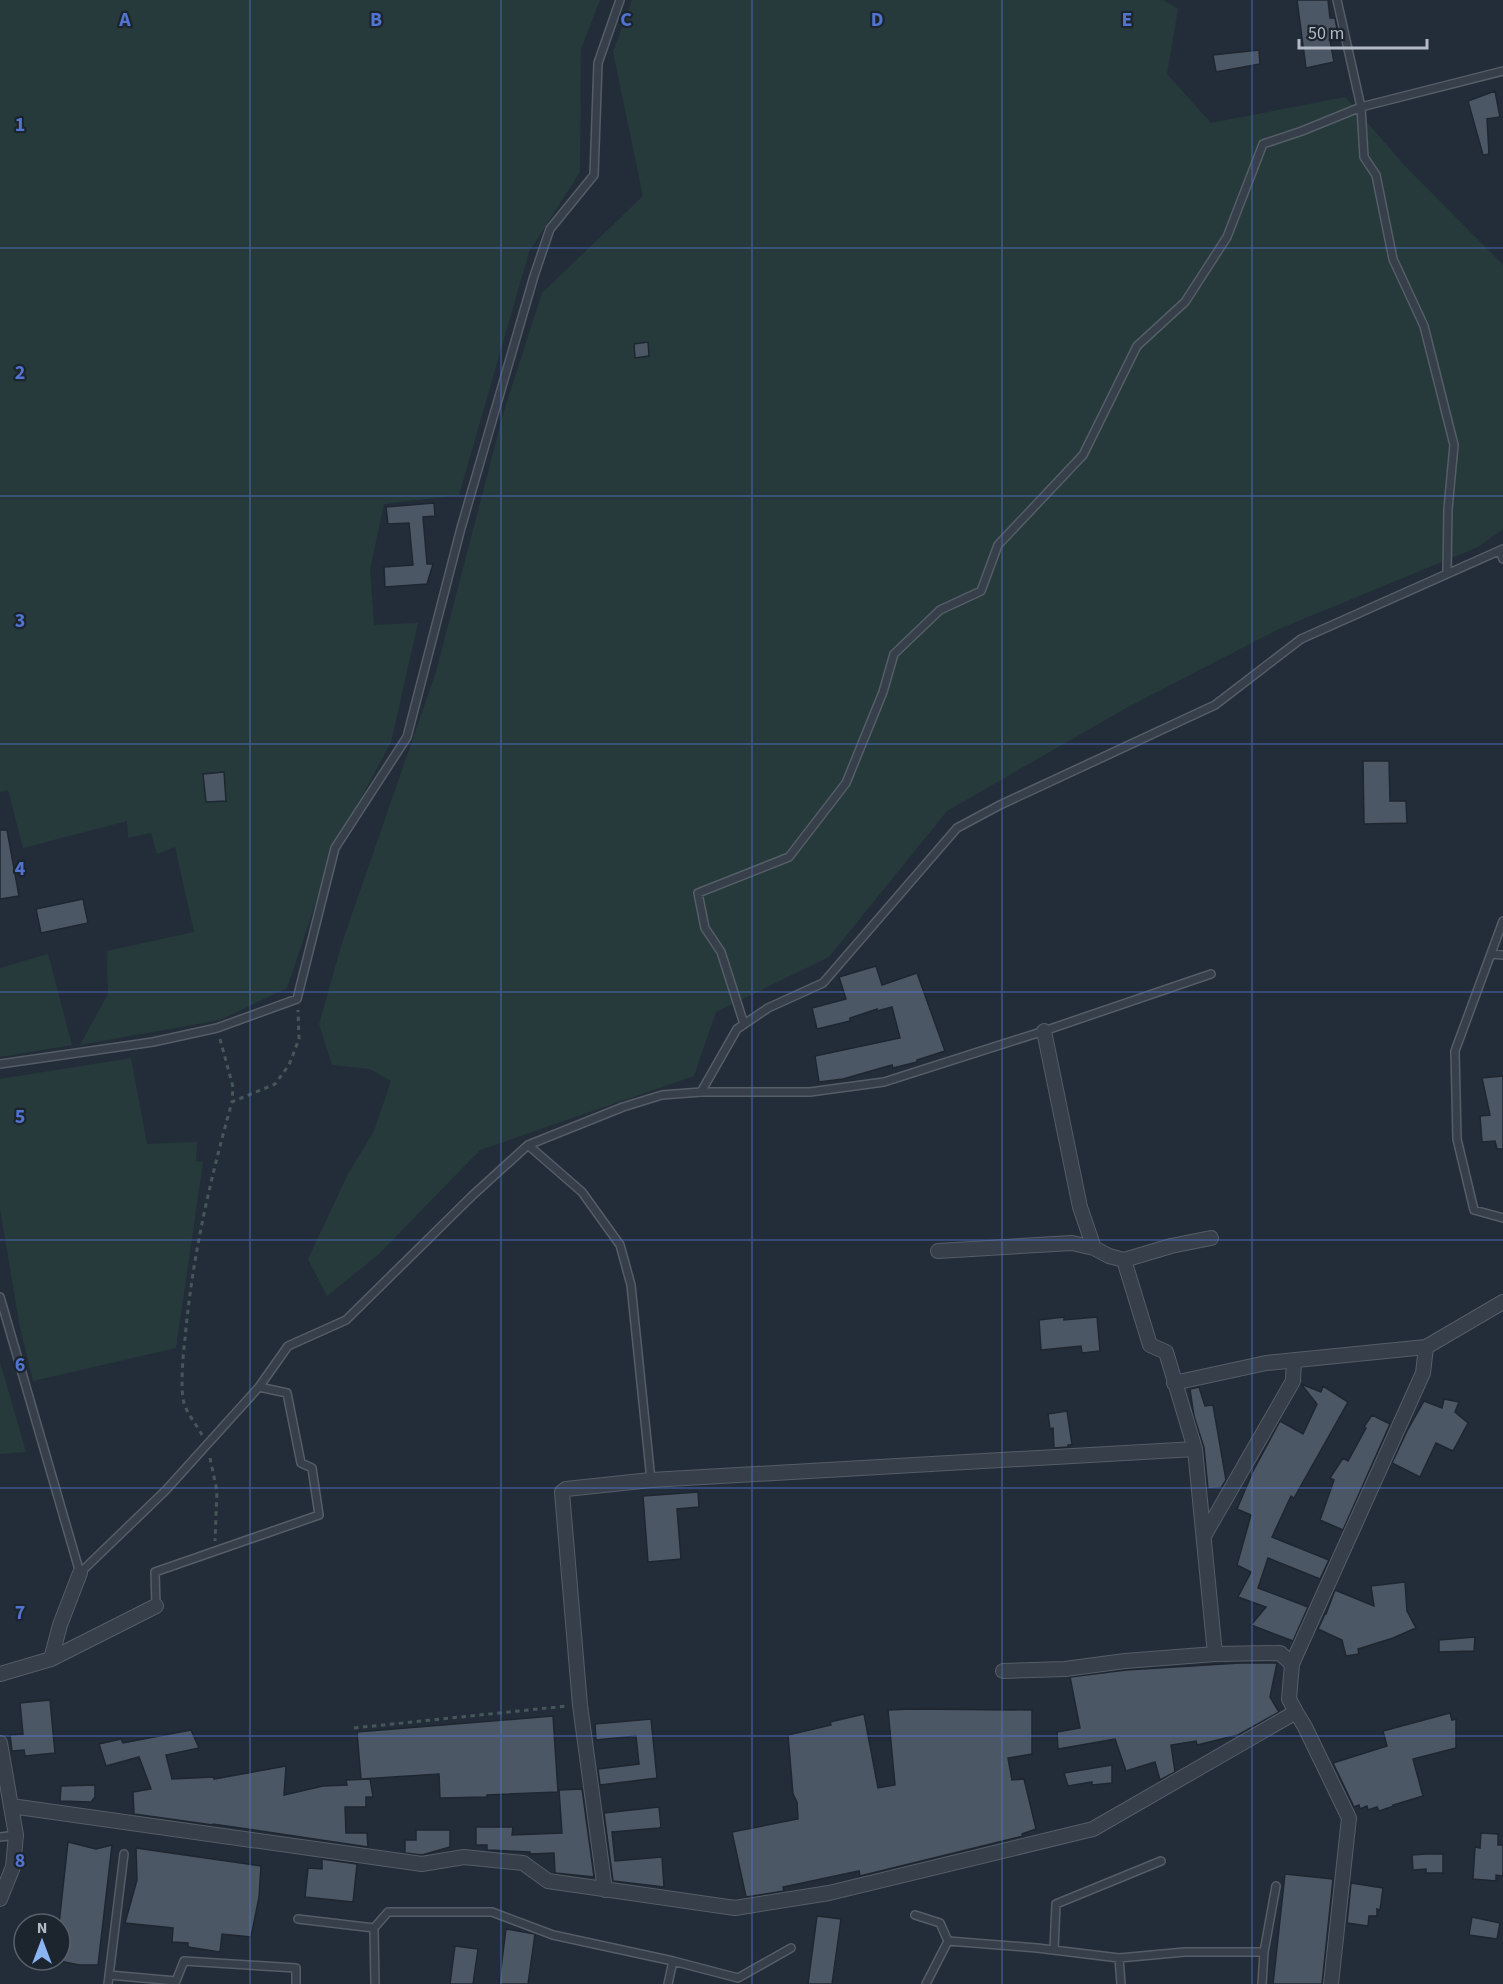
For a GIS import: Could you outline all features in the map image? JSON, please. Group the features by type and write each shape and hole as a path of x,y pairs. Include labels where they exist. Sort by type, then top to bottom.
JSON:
{"street":[{"path":"1044,1031 1080,1207 1094,1248"},
{"path":"938,1251 1072,1243 1094,1248 1109,1256 1124,1260 1171,1245 1211,1238"},
{"path":"1124,1260 1150,1345 1166,1352 1195,1449 1215,1654"},
{"path":"1174,1383 1266,1363 1426,1347 1503,1302"},
{"path":"1331,1984 1349,1818 1289,1699 1292,1664 1423,1373 1426,1347"},
{"path":"1204,1536 1293,1381 1294,1360"},
{"path":"605,1890 580,1704 562,1492 566,1489 651,1480 1195,1449"},
{"path":"51,1659 60,1625 80,1573"},
{"path":"0,1674 51,1659 156,1606"},
{"path":"1004,1671 1065,1669 1125,1661 1215,1654 1280,1653 1292,1664"},
{"path":"11,1806 422,1864 464,1857 523,1863 548,1881 735,1908 829,1893 1093,1829 1296,1712"},
{"path":"0,1743 16,1834 13,1867 0,1899"}],"lane":[{"path":"0,1064 153,1042 217,1028 297,999 335,848 407,737 461,528 534,276 550,229 594,175 598,63 620,0"},
{"path":"1337,0 1361,106 1364,157 1376,175 1393,259 1424,326 1454,445 1448,509 1447,573"},
{"path":"744,1024 721,952 705,928 699,893 789,857 846,783 883,692 894,654 940,610 981,591 998,545 1083,455 1137,346 1185,302 1227,237 1263,144 1302,131 1361,106 1503,71"},
{"path":"701,1092 737,1029 768,1008 823,983 957,828 1000,805 1215,705 1301,639 1501,550 1503,559"},
{"path":"1503,921 1455,1050 1457,1139 1474,1210 1503,1218"},
{"path":"1491,954 1503,955"},
{"path":"0,1297 80,1573 166,1490 259,1387 288,1346 346,1320 473,1195 528,1145 623,1107 662,1095 701,1092 810,1092 884,1082 1211,974"},
{"path":"528,1145 582,1192 620,1245 631,1285 651,1480"},
{"path":"156,1606 155,1572 319,1515 312,1468 301,1463 287,1393 259,1387"},
{"path":"0,1837 16,1834"},
{"path":"108,1984 124,1854"},
{"path":"1053,1950 1056,1904 1161,1860"},
{"path":"1262,1984 1264,1952 1276,1886"},
{"path":"375,1984 374,1928 388,1912 492,1912 553,1935 673,1961 739,1981 791,1948"},
{"path":"915,1914 940,1923 948,1941"},
{"path":"298,1919 374,1928"},
{"path":"948,1941 1119,1958 1185,1952 1264,1952"},
{"path":"926,1984 948,1941"},
{"path":"1119,1958 1121,1984"},
{"path":"109,1975 176,1983 184,1961 296,1968 296,1984"},
{"path":"668,1984 673,1961"}],"path":[{"path":"232,1102 274,1084 289,1065 299,1039 297,999"},
{"path":"214,1551 217,1491 208,1444 184,1403 182,1366 188,1295 199,1233 232,1102 233,1087 217,1028"},
{"path":"354,1728 580,1704"}],"green space":[{"path":"0,0 600,0 581,49 580,172 529,252 459,495 384,504 370,569 374,625 418,623 391,742 333,851 287,988 220,1020 80,1045 108,994 107,951 194,932 175,847 157,854 151,833 128,838 127,821 23,848 8,790 0,792"},
{"path":"632,0 1163,0 1178,9 1167,74 1211,123 1345,97 1405,166 1503,265 1503,529 1478,547 1279,629 1128,707 947,811 829,957 716,1012 694,1076 480,1150 379,1254 327,1296 308,1259 348,1174 374,1131 391,1081 370,1069 332,1065 319,1024 342,943 436,672 504,411 542,293 643,196 613,52"},
{"path":"48,954 72,1045 0,1057 0,968"},
{"path":"131,1058 147,1144 197,1142 196,1161 203,1162 176,1348 33,1381 20,1327 0,1209 0,1079"},
{"path":"0,1362 26,1452 0,1454"}],"building":[{"path":"1297,0 1328,0 1330,18 1335,18 1339,40 1330,40 1334,62 1306,68"},
{"path":"1259,50 1260,64 1216,72 1213,55"},
{"path":"1495,91 1500,117 1487,119 1489,154 1483,155 1468,101"},
{"path":"648,342 649,356 635,358 634,344"},
{"path":"434,503 435,516 423,517 427,564 433,564 427,584 385,587 384,567 413,565 409,523 388,524 386,507"},
{"path":"1363,761 1389,761 1390,801 1406,801 1407,823 1364,824"},
{"path":"224,772 226,801 206,802 203,774"},
{"path":"0,830 7,830 19,896 0,899"},
{"path":"83,899 88,923 41,933 36,909"},
{"path":"876,966 882,985 917,973 945,1051 893,1068 892,1065 843,1079 819,1082 815,1056 900,1038 892,1007 877,1011 877,1009 850,1018 850,1021 817,1029 812,1008 846,999 839,977"},
{"path":"1503,1076 1503,1149 1497,1149 1495,1141 1482,1142 1480,1116 1490,1115 1482,1078"},
{"path":"1064,1317 1064,1320 1097,1317 1100,1351 1082,1353 1081,1346 1041,1350 1039,1320"},
{"path":"1301,1384 1321,1392 1323,1386 1348,1402 1294,1498 1291,1496 1272,1537 1329,1560 1320,1579 1268,1558 1258,1588 1308,1607 1293,1641 1251,1625 1266,1607 1238,1597 1251,1572 1237,1565 1251,1515 1237,1509 1253,1471 1280,1421 1303,1434 1317,1404"},
{"path":"1199,1387 1205,1406 1213,1405 1226,1480 1221,1488 1208,1489 1204,1448 1194,1416 1190,1389"},
{"path":"1444,1399 1459,1402 1455,1412 1468,1423 1453,1451 1436,1443 1420,1477 1392,1463 1424,1401 1442,1408"},
{"path":"1067,1411 1072,1445 1054,1448 1053,1428 1050,1429 1048,1414"},
{"path":"1372,1415 1390,1424 1343,1530 1320,1520 1334,1480 1330,1478 1343,1458 1348,1461"},
{"path":"698,1492 699,1507 677,1509 681,1559 648,1562 643,1496"},
{"path":"1405,1582 1407,1611 1416,1628 1358,1649 1359,1654 1346,1656 1342,1640 1318,1629 1335,1590 1374,1606 1371,1586"},
{"path":"1475,1637 1474,1651 1439,1652 1439,1640"},
{"path":"1277,1663 1270,1697 1279,1712 1238,1735 1197,1745 1196,1741 1171,1745 1175,1772 1160,1780 1155,1762 1126,1771 1115,1739 1058,1749 1057,1732 1080,1728 1070,1677 1126,1670"},
{"path":"50,1700 55,1753 25,1756 24,1750 12,1751 10,1735 23,1734 20,1703"},
{"path":"888,1710 1032,1710 1032,1754 1008,1758 1012,1780 1024,1779 1036,1829 1022,1834 1023,1836 860,1876 859,1871 783,1887 784,1891 746,1897 732,1832 798,1819 797,1802 793,1794 788,1735 831,1725 830,1722 864,1714 878,1788 895,1785"},
{"path":"1450,1713 1452,1720 1456,1719 1456,1748 1413,1759 1423,1796 1379,1811 1377,1807 1368,1810 1367,1806 1360,1809 1359,1805 1354,1807 1333,1763 1387,1746 1383,1731"},
{"path":"553,1716 558,1792 440,1798 439,1774 361,1779 357,1732"},
{"path":"651,1719 657,1778 600,1785 598,1769 639,1764 636,1736 596,1740 595,1724"},
{"path":"191,1730 199,1748 166,1755 172,1779 214,1777 214,1779 286,1766 284,1795 323,1786 347,1785 346,1780 370,1779 373,1797 366,1797 366,1807 345,1807 346,1833 367,1833 368,1847 134,1814 133,1792 151,1789 139,1757 106,1766 99,1744 121,1739 123,1743"},
{"path":"1112,1765 1112,1783 1092,1785 1092,1782 1068,1786 1064,1773"},
{"path":"95,1785 95,1797 91,1802 60,1801 61,1786"},
{"path":"582,1789 594,1877 555,1873 554,1853 530,1854 530,1852 487,1850 487,1845 476,1845 476,1827 513,1827 512,1835 562,1833 559,1790"},
{"path":"659,1807 661,1827 612,1832 615,1861 662,1857 664,1887 613,1881 604,1813"},
{"path":"416,1830 450,1830 450,1847 422,1855 405,1853 405,1840 416,1840"},
{"path":"1481,1833 1498,1834 1498,1845 1503,1845 1503,1876 1496,1875 1496,1881 1473,1879 1475,1847 1480,1848"},
{"path":"68,1842 96,1849 112,1845 98,1965 72,1964 72,1912 60,1912"},
{"path":"136,1848 261,1866 259,1897 251,1937 222,1934 220,1952 188,1947 188,1943 172,1942 173,1928 125,1923 137,1880"},
{"path":"1443,1854 1443,1873 1426,1873 1426,1869 1413,1870 1412,1855"},
{"path":"322,1859 357,1864 353,1902 305,1897 308,1868 322,1869"},
{"path":"1285,1874 1333,1879 1322,1984 1273,1984"},
{"path":"1351,1883 1383,1888 1380,1910 1377,1909 1377,1916 1369,1916 1368,1926 1347,1923"},
{"path":"817,1916 841,1919 832,1984 808,1984"},
{"path":"1472,1917 1500,1923 1497,1939 1469,1935"},
{"path":"506,1929 535,1934 528,1984 499,1984"},
{"path":"455,1946 478,1949 473,1984 450,1984"}]}
